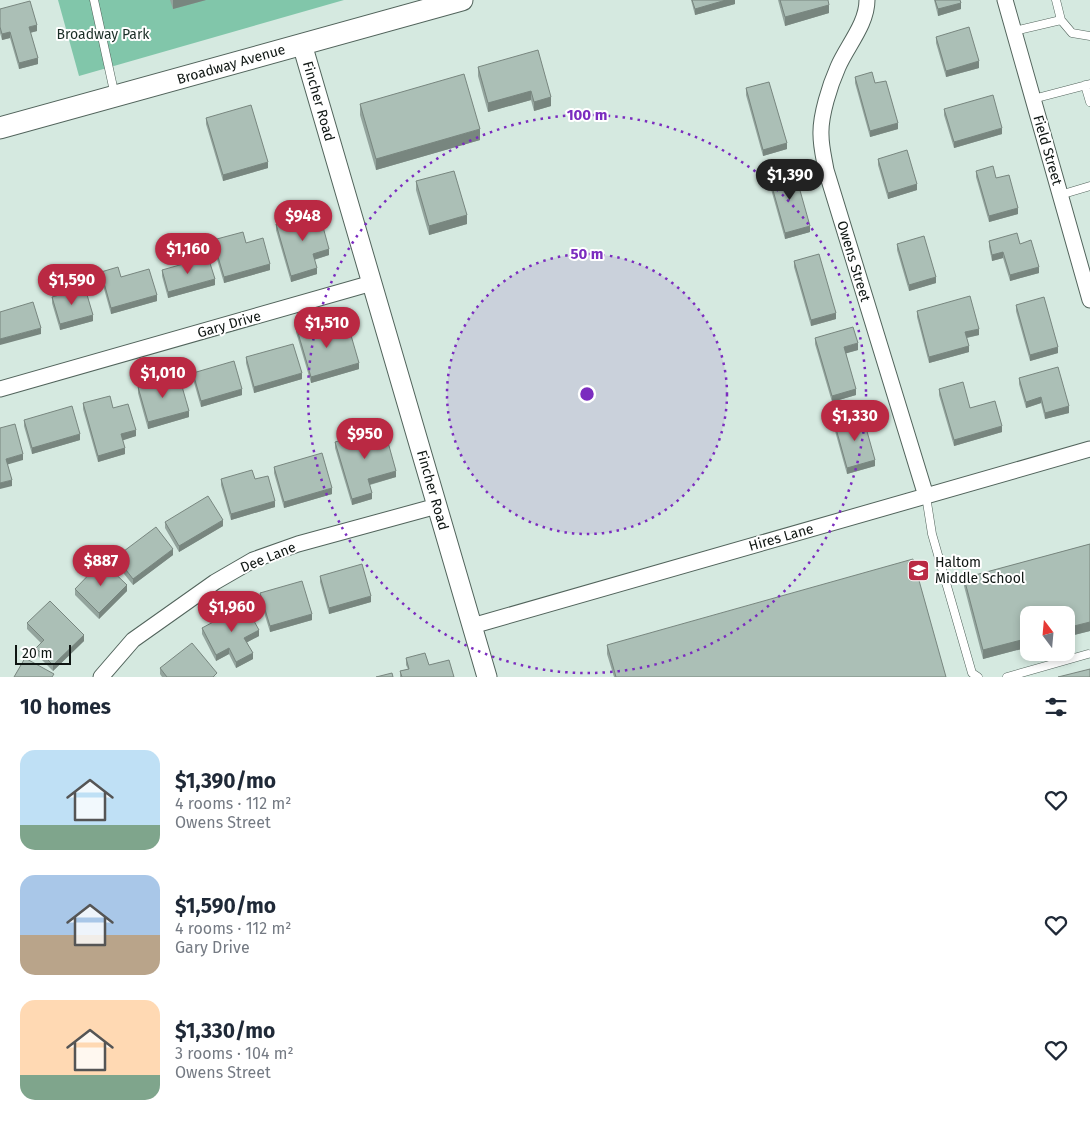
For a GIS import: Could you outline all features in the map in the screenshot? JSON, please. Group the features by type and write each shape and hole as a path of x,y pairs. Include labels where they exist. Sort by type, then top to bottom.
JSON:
{"main road":[{"name":"Broadway Avenue","path":"0,128 462,0"}],"street":[{"name":"Owens Street","path":"867,0 860,25 838,68 825,106 821,134 826,170 926,496"},
{"name":"Field Street","path":"1005,0 1060,195 1081,258 1090,300"},
{"name":"Fincher Road","path":"302,44 487,677"},
{"name":"Gary Drive","path":"0,389 372,283"},
{"name":"Hires Lane","path":"472,626 1090,449"},
{"name":"Dee Lane","path":"101,677 133,640 216,582 253,560 298,544 437,506"}],"lane":[{"path":"94,0 116,96"},
{"path":"1056,0 1062,20 1072,33 1090,36"},
{"path":"1014,31 1062,20"},
{"path":"1034,99 1088,84 1090,102"},
{"path":"1060,195 1090,186"},
{"path":"926,496 932,534 966,655 972,673 978,677"},
{"path":"1007,677 1088,654"}],"green space":[{"name":"Broadway Park","path":"58,0 344,0 79,76"}],"building":[{"path":"692,0 726,0 695,9"},
{"path":"780,0 828,0 829,5 785,17"},
{"path":"935,0 960,0 961,3 938,9"},
{"path":"30,1 37,25 29,27 38,58 19,63 10,32 2,34 0,9"},
{"path":"969,27 979,61 946,71 936,37"},
{"path":"538,50 551,97 534,102 531,91 488,103 478,67"},
{"path":"872,72 875,83 886,81 898,123 870,131 855,77"},
{"path":"464,74 480,129 376,159 360,104"},
{"path":"769,82 787,143 763,150 746,88"},
{"path":"993,95 1002,128 954,142 944,109"},
{"path":"251,105 268,162 223,175 206,118"},
{"path":"907,150 917,184 888,193 878,159"},
{"path":"993,166 996,178 1009,175 1018,208 989,216 976,171"},
{"path":"794,169 810,226 785,233 769,176"},
{"path":"454,171 467,215 429,226 416,181"},
{"path":"319,212 329,249 313,254 317,268 291,276 276,224"},
{"path":"243,232 246,243 263,238 270,264 224,277 213,240"},
{"path":"1017,233 1020,244 1031,240 1039,267 1010,275 1003,252 992,255 989,241"},
{"path":"924,236 936,277 909,285 897,244"},
{"path":"819,254 836,313 811,320 794,261"},
{"path":"208,257 215,279 168,292 162,270"},
{"path":"118,267 121,277 149,269 157,295 111,308 101,272"},
{"path":"85,288 93,315 60,324 52,297"},
{"path":"970,296 979,329 965,332 969,346 929,357 917,311"},
{"path":"1044,297 1058,347 1030,355 1016,305"},
{"path":"33,302 41,328 0,339 0,312"},
{"path":"313,321 316,334 348,325 359,363 311,377 296,326"},
{"path":"853,327 858,343 844,347 856,389 832,396 815,338"},
{"path":"293,344 302,373 254,387 246,357"},
{"path":"234,361 242,389 201,401 193,373"},
{"path":"1058,367 1069,406 1045,413 1041,397 1026,402 1019,378"},
{"path":"179,376 189,411 148,422 138,387"},
{"path":"963,382 970,408 995,401 1002,426 954,440 939,389"},
{"path":"110,396 113,408 128,404 136,430 121,434 125,448 98,456 83,403"},
{"path":"72,406 80,434 32,448 24,420"},
{"path":"863,417 875,460 847,468 835,425"},
{"path":"15,424 23,454 6,459 12,480 0,483 0,428"},
{"path":"384,428 396,471 368,479 372,493 352,499 335,442"},
{"path":"322,453 332,488 284,502 274,467"},
{"path":"252,470 255,479 268,476 275,501 231,514 221,479"},
{"path":"208,496 223,520 179,546 165,522"},
{"path":"156,527 173,549 133,579 116,557"},
{"path":"1090,544 1090,622 1075,626 1075,606 1020,606 1020,640 983,650 964,578"},
{"path":"913,559 946,677 616,677 607,645"},
{"path":"102,561 127,585 99,613 75,589"},
{"path":"362,564 371,596 329,608 320,576"},
{"path":"302,581 312,614 270,626 260,593"},
{"path":"50,601 84,635 53,665 36,648 44,640 27,623"},
{"path":"245,605 259,630 244,638 253,653 236,662 229,648 216,655 202,628"},
{"path":"192,643 217,673 213,677 167,677 160,668"},
{"path":"425,653 429,665 449,660 454,677 402,677 400,671 409,669 406,658"},
{"path":"25,658 54,674 52,677 14,677"},
{"path":"1090,669 1090,677 1058,677"},
{"path":"392,673 393,677 376,677"}],"place":[{"name":"Haltom Middle School","path":"919,570"}]}
